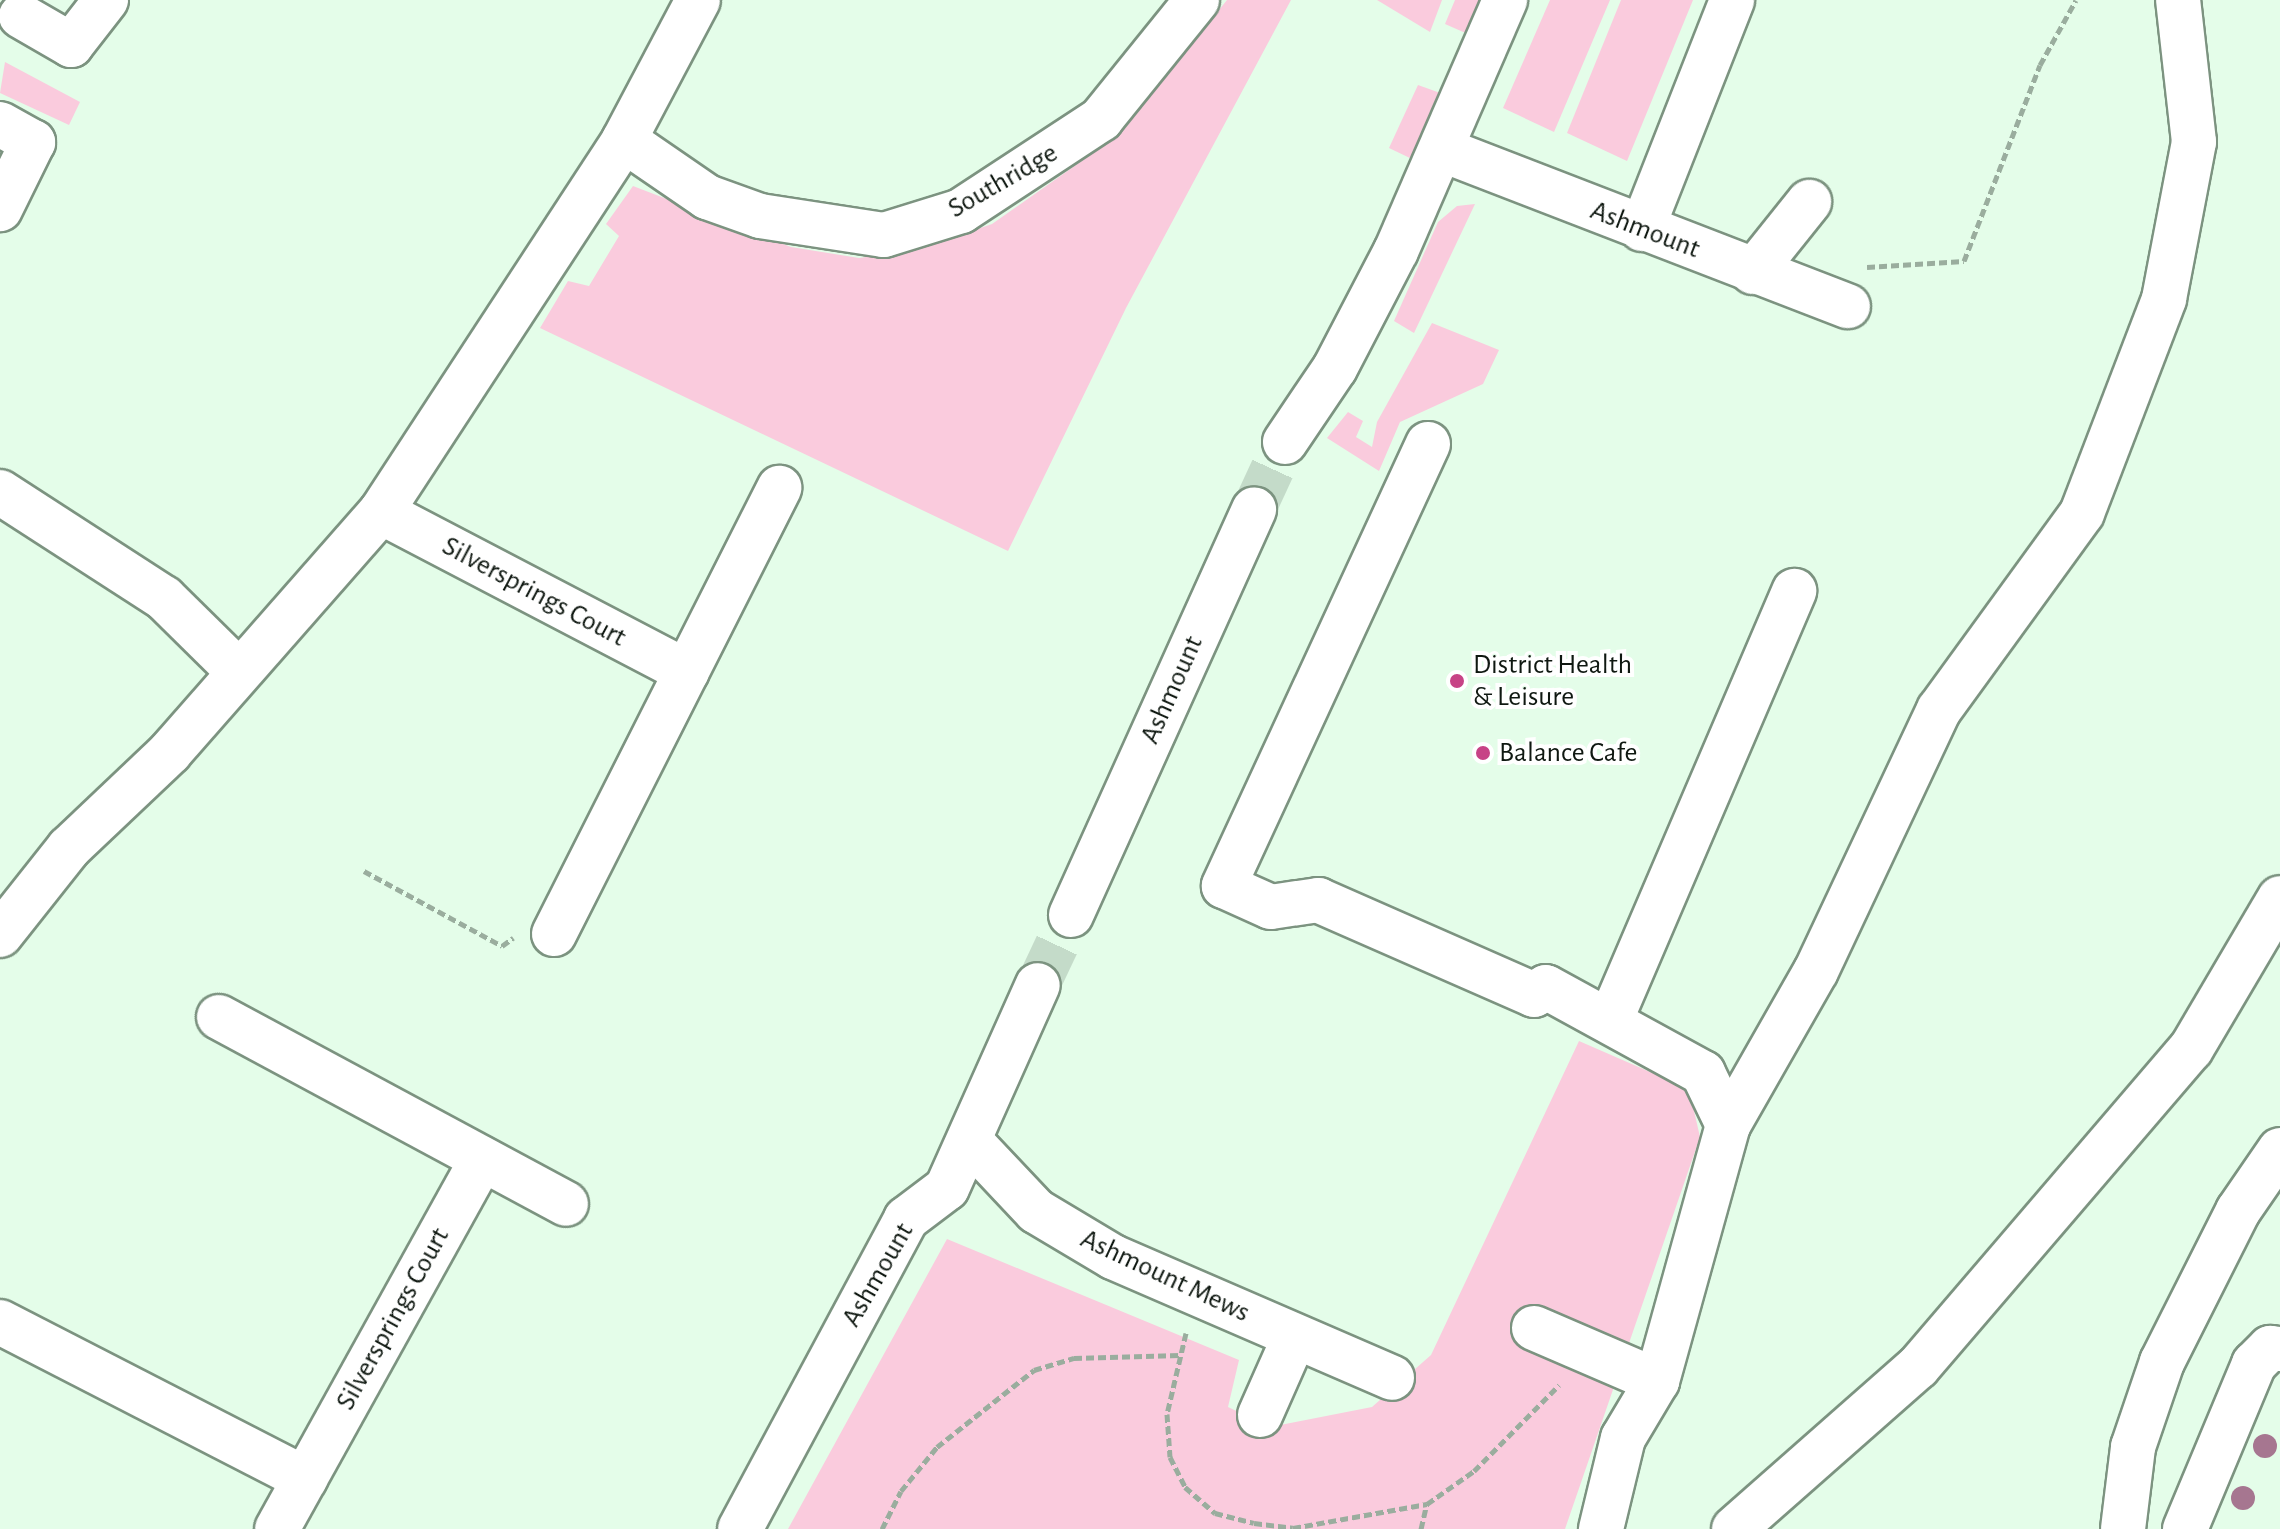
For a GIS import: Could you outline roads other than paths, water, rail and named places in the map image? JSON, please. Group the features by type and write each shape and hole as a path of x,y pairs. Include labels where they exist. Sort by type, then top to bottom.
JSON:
{"street":[{"path":"21,16 71,45 106,0"},
{"path":"0,935 69,848 170,752 238,671 381,512 624,140 698,0"},
{"name":"Southridge","path":"624,140 707,197 760,216 884,235 961,211 1101,119 1197,0"},
{"path":"1285,442 1335,368 1443,150 1505,0"},
{"path":"1642,229 1732,0"},
{"path":"1601,1529 1623,1438 1657,1381 1728,1125 1816,971 1939,710 2082,513 2164,299 2191,158 2178,0"},
{"path":"0,124 33,142 0,209"},
{"name":"Ashmount","path":"1443,150 1753,272 1848,306"},
{"path":"1753,272 1809,202"},
{"path":"1428,444 1224,886 1271,907 1318,900 1534,995 1546,987 1703,1073 1728,1125"},
{"path":"554,934 779,488"},
{"path":"0,492 164,598 238,671"},
{"name":"Ashmount","path":"1071,915 1254,509"},
{"name":"Silversprings Court","path":"381,512 687,672"},
{"path":"1592,1010 1794,591"},
{"path":"1734,1529 1918,1367 2191,1049 2280,898"},
{"name":"Ashmount","path":"740,1529 906,1219 947,1188 971,1142 1038,985"},
{"path":"219,1017 330,1097 482,1159 566,1204"},
{"name":"Ashmount Mews","path":"971,1142 1036,1211 1113,1257 1392,1378"},
{"path":"2123,1529 2133,1447 2162,1362 2238,1211 2280,1150"},
{"name":"Silversprings Court","path":"277,1529 482,1159"},
{"path":"0,1322 305,1479"},
{"path":"1534,1328 1657,1381"},
{"path":"1260,1415 1295,1336"},
{"path":"2185,1529 2254,1364 2270,1348 2280,1349"}],"tunnel":[{"path":"1254,509 1285,442"},
{"path":"1038,985 1071,915"}],"place":[{"name":"District Health & Leisure","path":"1457,681"},
{"name":"Balance Cafe","path":"1483,753"}]}
